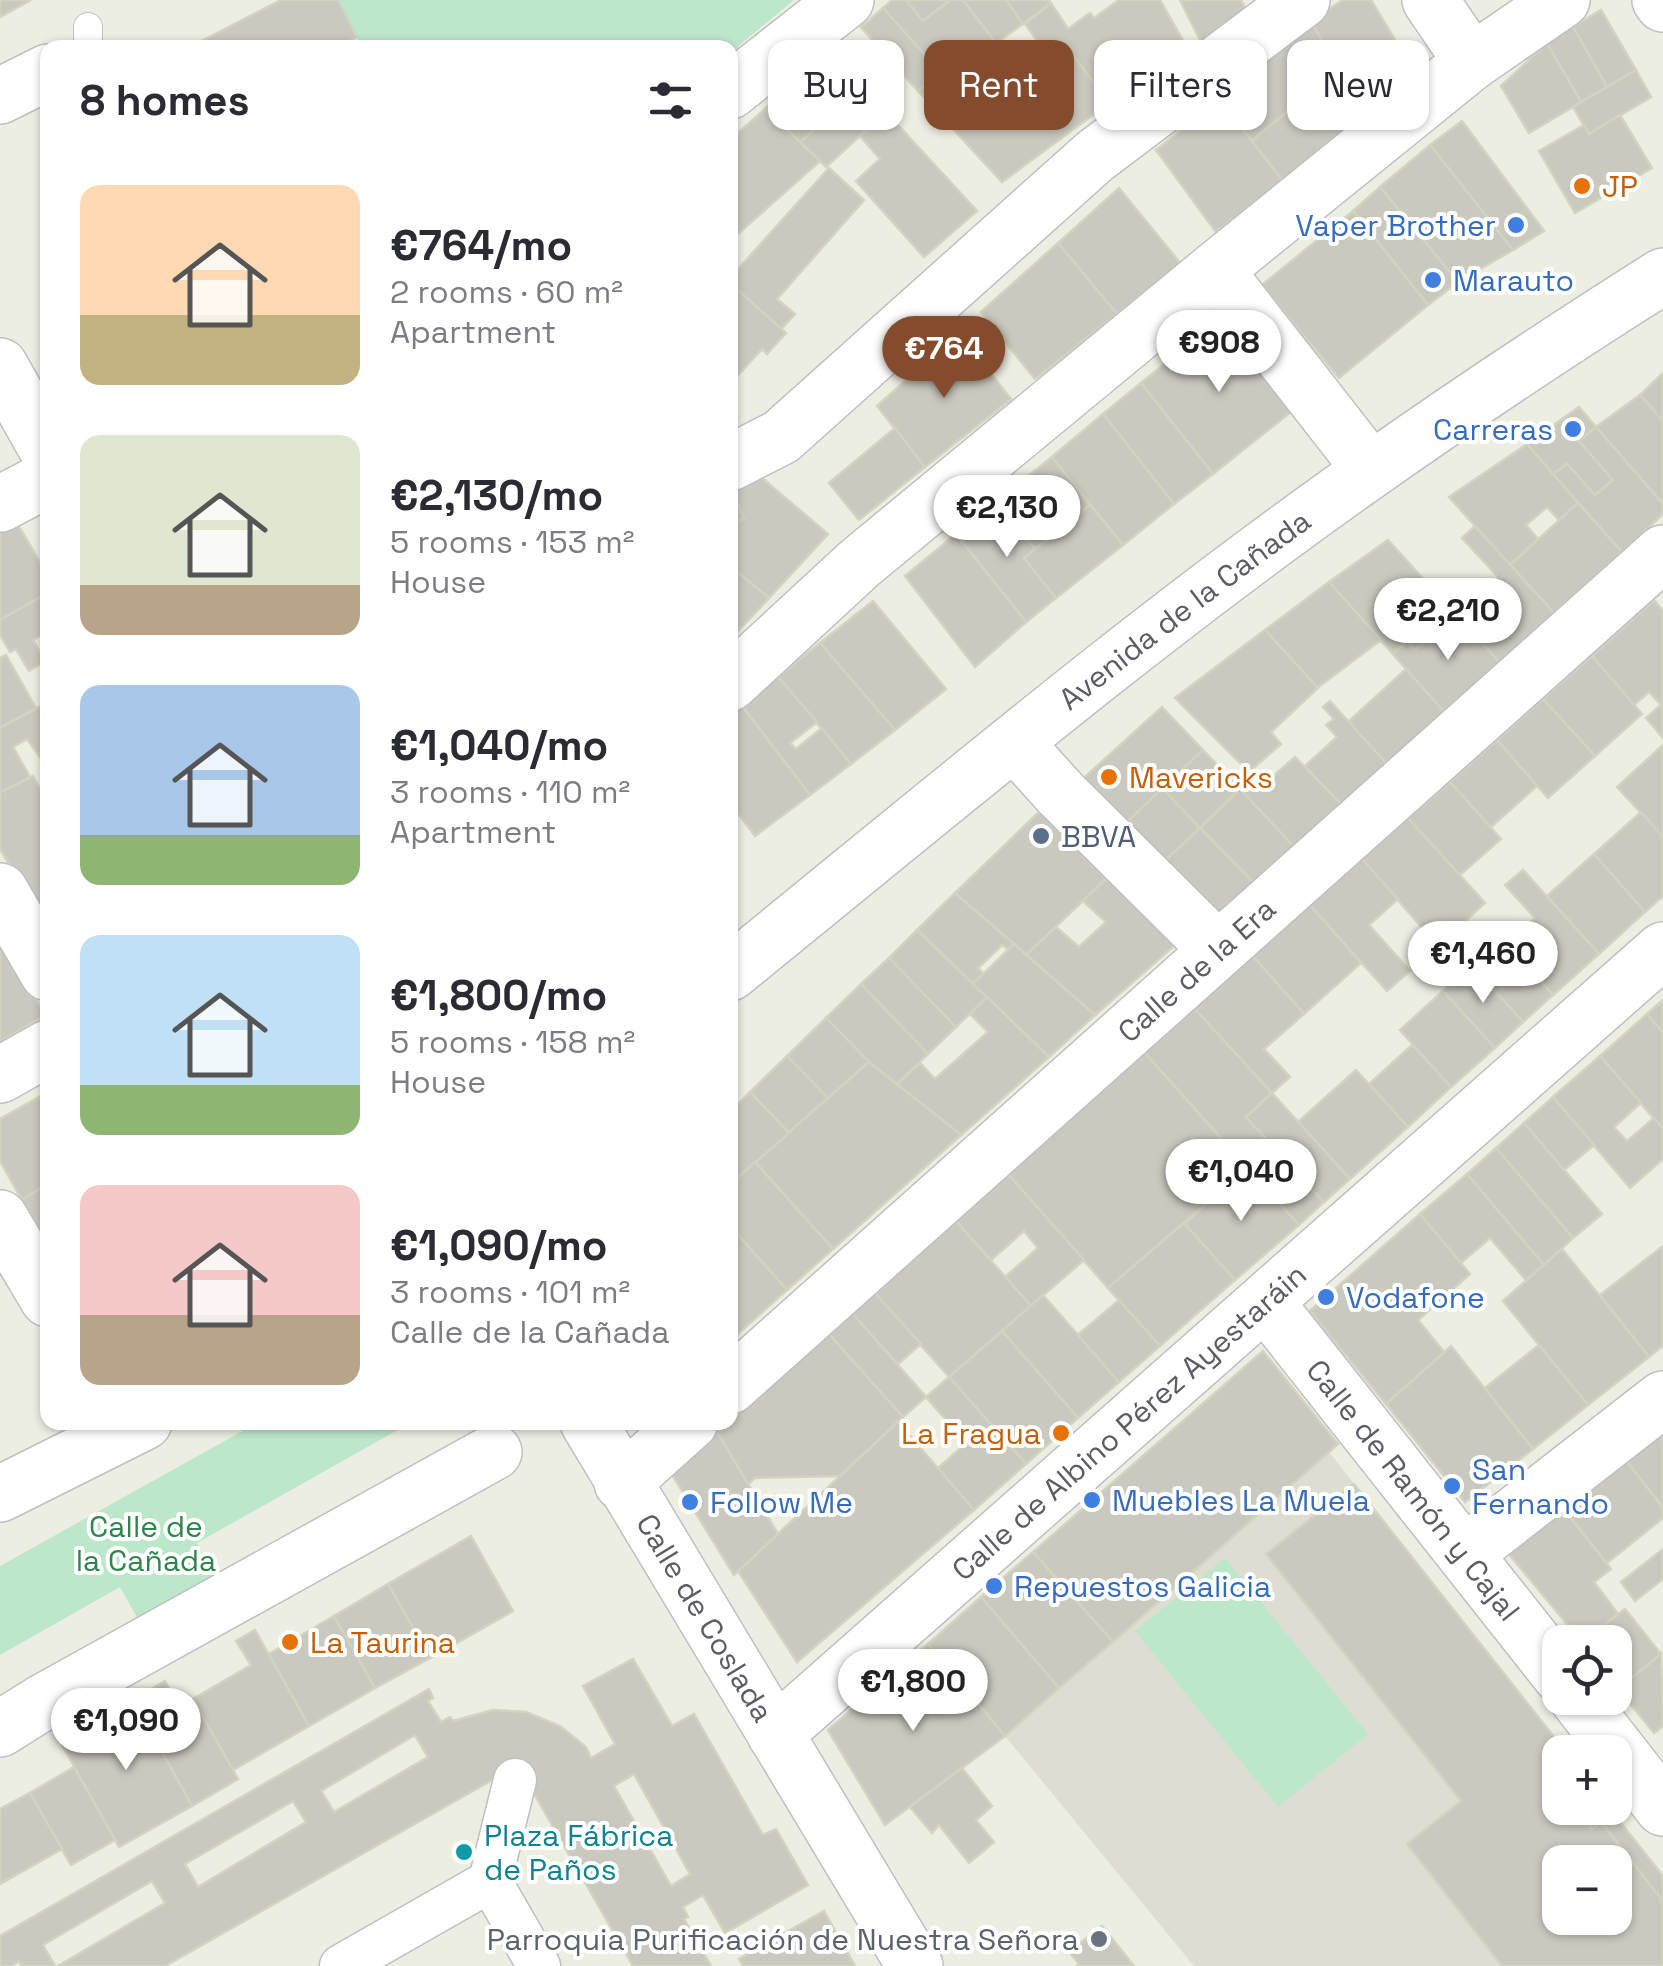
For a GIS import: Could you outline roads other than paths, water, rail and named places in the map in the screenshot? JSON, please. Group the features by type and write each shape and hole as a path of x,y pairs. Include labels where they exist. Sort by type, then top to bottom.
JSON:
{"street":[{"path":"738,85 846,0"},
{"path":"738,459 781,438 1095,156 1302,0"},
{"path":"1430,0 1472,62"},
{"path":"738,676 860,563 1215,270 1472,62 1562,0"},
{"path":"0,96 40,76"},
{"path":"1215,270 1372,470"},
{"name":"Avenida de la Cañada","path":"738,967 1140,644 1372,470 1663,276"},
{"path":"0,366 40,437"},
{"path":"0,504 40,483"},
{"name":"Calle de la Era","path":"738,1379 1663,553"},
{"path":"1015,743 1217,949"},
{"path":"0,891 40,958"},
{"name":"Calle de Albino Pérez Ayestaráin","path":"775,1734 1663,950"},
{"path":"0,1075 40,1052"},
{"path":"0,1218 40,1286"},
{"name":"Calle de Ramón y Cajal","path":"1266,1303 1542,1652"},
{"path":"1465,1553 1663,1398"},
{"path":"0,1494 122,1430"},
{"name":"Calle de Coslada","path":"592,1430 915,1966"},
{"path":"622,1483 681,1430"},
{"path":"0,1730 43,1702 494,1452"},
{"path":"1592,1715 1659,1795"},
{"path":"515,1780 490,1880 539,1966"},
{"path":"341,1966 490,1880"}],"place":[{"name":"JP","path":"1582,186"},
{"name":"Vaper Brother","path":"1516,225"},
{"name":"Marauto","path":"1433,280"},
{"name":"Carreras","path":"1573,429"},
{"name":"Mavericks","path":"1109,777"},
{"name":"BBVA","path":"1041,836"},
{"name":"Vodafone","path":"1326,1297"},
{"name":"La Fragua","path":"1061,1433"},
{"name":"San Fernando","path":"1452,1486"},
{"name":"Muebles La Muela","path":"1092,1500"},
{"name":"Follow Me","path":"690,1502"},
{"name":"Repuestos Galicia","path":"994,1586"},
{"name":"La Taurina","path":"290,1642"},
{"name":"Plaza Fábrica de Paños","path":"464,1852"},
{"name":"Parroquia Purificación de Nuestra Señora","path":"1099,1939"}],"park label":[{"name":"Calle de la Cañada","path":"146,1543"}]}
